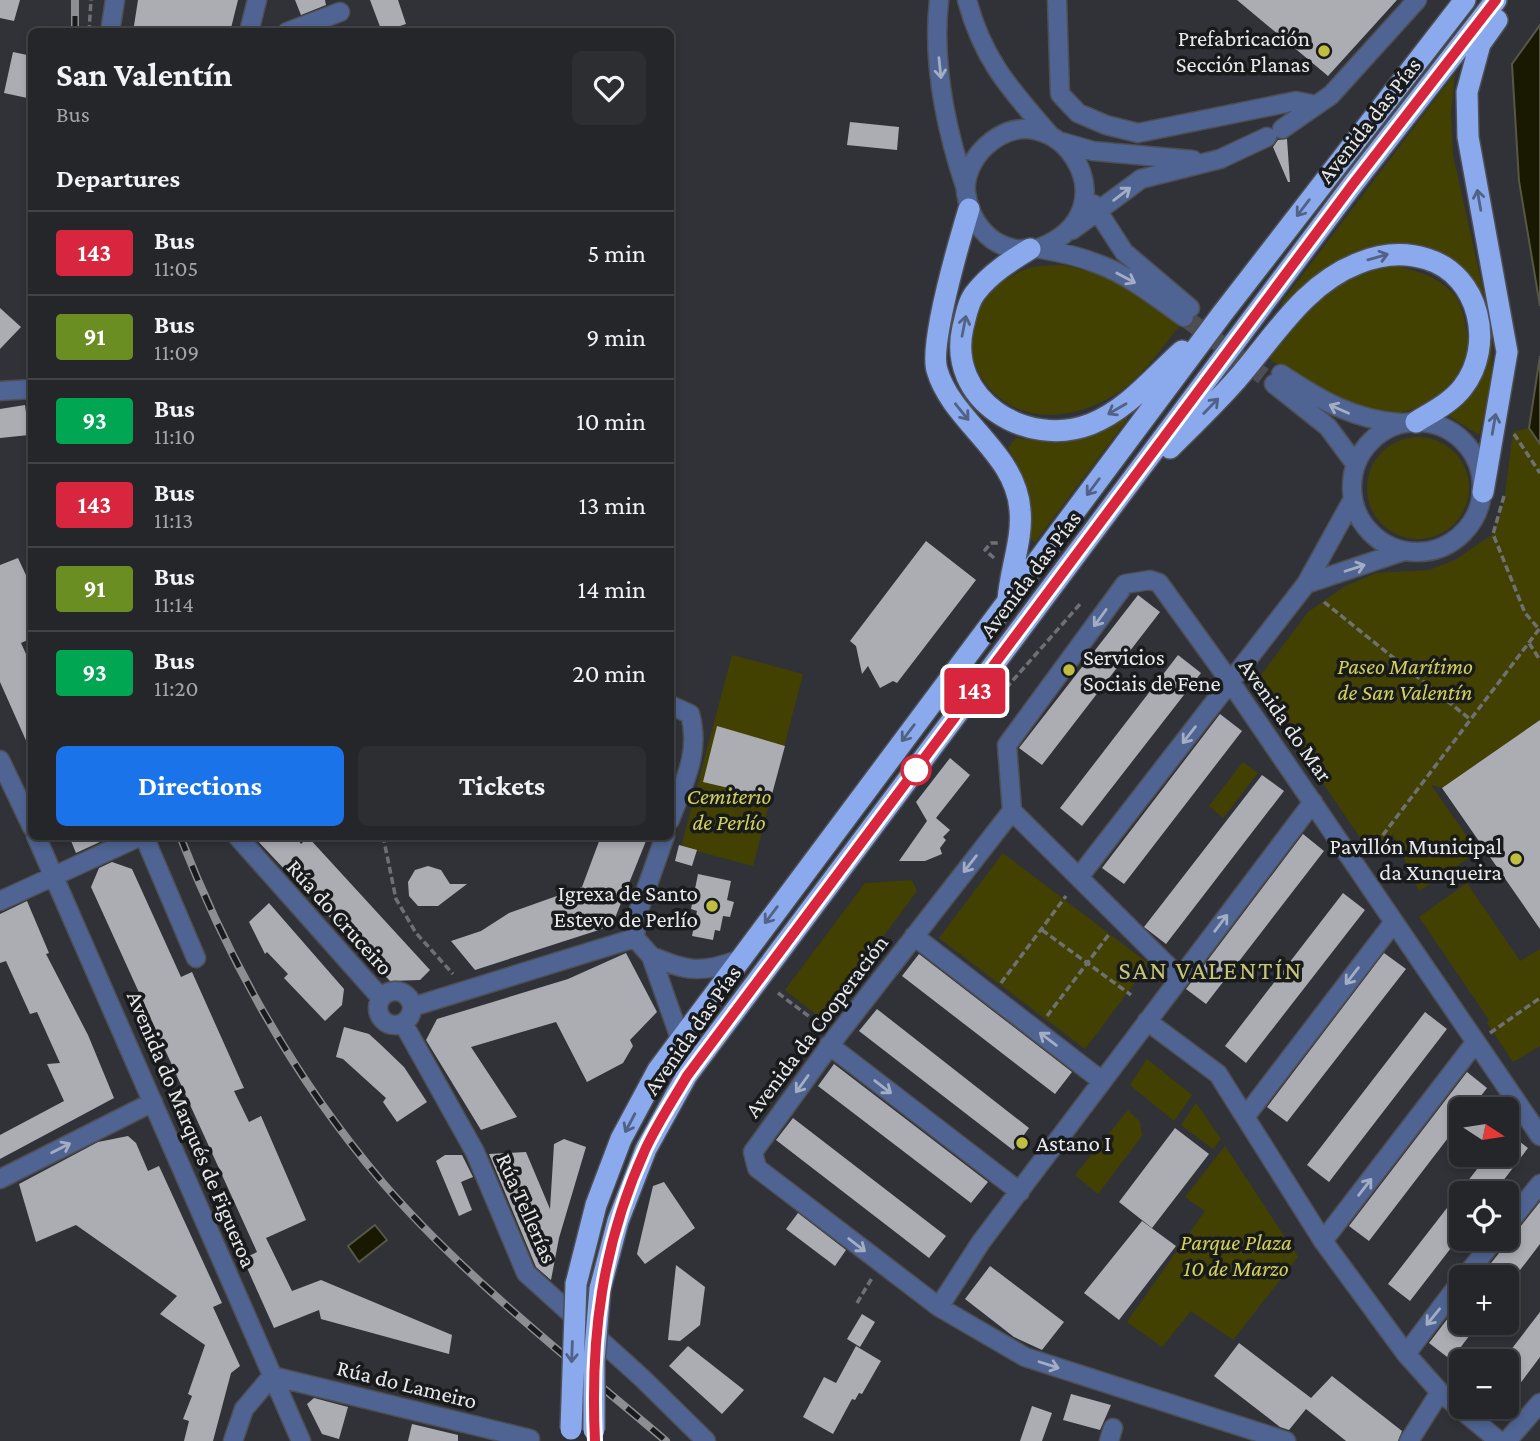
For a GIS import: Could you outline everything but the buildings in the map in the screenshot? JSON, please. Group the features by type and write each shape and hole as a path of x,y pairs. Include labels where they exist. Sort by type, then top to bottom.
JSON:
{"highway":[{"name":"Avenida das Pías","path":"571,1435 576,1284 596,1205 621,1139 657,1070 1222,314 1465,0"},
{"name":"Avenida das Pías","path":"595,1436 594,1362 600,1289 618,1221 646,1149 687,1076 1353,184 1496,0"},
{"path":"1483,492 1507,352 1468,137 1467,92 1480,44 1510,0"},
{"path":"967,199 935,343 936,368 946,393 993,451 1013,482 1020,510 1008,600"},
{"path":"1034,249 1004,265 974,293 961,335 964,367 975,391 990,410 1019,426 1055,430 1090,424 1130,401 1222,314"},
{"path":"1112,508 1238,379 1283,321 1325,281 1358,263 1390,254 1428,259 1461,282 1473,301 1482,334 1475,365 1463,388 1442,406 1410,422"}],"street":[{"path":"111,28 115,0"},
{"path":"250,28 257,0"},
{"path":"939,0 936,30 950,142 967,199 986,235 1014,249 1034,249 1098,264 1187,312 1124,252 1085,192"},
{"path":"967,0 973,21 999,76 1075,156 1083,174 1085,192 1079,215 1066,233"},
{"path":"1058,0 1060,94 1078,113 1106,125 1138,133 1296,101 1315,105"},
{"path":"1034,249 1066,233 1141,180 1254,146 1275,133 1331,95 1417,0"},
{"path":"298,28 340,12"},
{"path":"967,199 974,161 993,139 1011,131 1031,130 1105,153 1211,161"},
{"path":"1356,465 1328,427 1278,379 1350,414 1374,421 1410,422 1437,425 1457,435 1471,450 1481,470 1483,492 1478,513 1465,532 1437,549 1426,552 1404,551 1386,545 1370,533 1359,517 1353,499 1356,465 1375,438 1410,422"},
{"path":"0,391 28,389"},
{"path":"1079,877 1306,584 1353,499"},
{"path":"1306,584 1404,551"},
{"name":"Avenida do Mar","path":"1012,811 1007,746 1125,583 1150,580 1158,583 1229,680 1540,1136"},
{"path":"674,707 690,714 696,734 694,753 674,809"},
{"path":"0,760 28,819"},
{"path":"939,1307 981,1242 1313,803"},
{"path":"1012,811 1180,978"},
{"name":"Avenida da Cooperación","path":"1012,811 833,1041 753,1152 757,1168 939,1307 1025,1357 1286,1441"},
{"name":"Avenida do Marqués de Figueroa","path":"38,840 301,1441"},
{"path":"0,901 133,840"},
{"path":"144,840 196,958"},
{"name":"Rúa do Cruceiro","path":"241,840 381,998"},
{"path":"664,840 637,915 635,938 651,956 680,1038"},
{"path":"1245,1117 1394,922"},
{"path":"914,936 1102,1081"},
{"path":"412,1007 635,938"},
{"path":"651,956 695,971 712,970 738,960"},
{"path":"389,991 398,991 408,996 412,1007 409,1017 403,1023 392,1025 381,1018 378,1009 381,998 389,991"},
{"path":"1147,1021 1218,1074 1323,1241 1406,1354 1440,1392 1499,1441"},
{"name":"Rúa Tellerías","path":"403,1023 475,1152 526,1273 642,1378 706,1441"},
{"path":"833,1041 1020,1192"},
{"path":"1323,1241 1475,1043"},
{"path":"0,1179 153,1102"},
{"path":"1519,1210 1540,1184"},
{"path":"1474,1265 1485,1251"},
{"path":"1406,1354 1449,1297"},
{"path":"233,1441 244,1409 272,1377"},
{"name":"Rúa do Lameiro","path":"272,1377 530,1439"},
{"path":"1409,1441 1440,1392"},
{"path":"1507,1441 1515,1436 1540,1403"}],"path":[{"path":"89,28 91,0"},
{"path":"1511,443 1513,432 1540,473"},
{"path":"1370,852 1540,629 1525,613 1493,534 1505,490"},
{"path":"998,543 991,542 985,550 999,563"},
{"path":"1324,602 1471,720"},
{"path":"990,706 1082,603"},
{"path":"1528,643 1540,660"},
{"path":"384,840 397,899 416,933 468,991"},
{"path":"998,988 1066,896"},
{"path":"1042,930 1131,995"},
{"path":"1042,1021 1111,931"},
{"path":"778,993 833,1041"},
{"path":"1475,1043 1540,998"},
{"path":"857,1303 881,1264"}],"green space":[{"path":"1455,73 1451,114 1453,155 1493,334 1490,394 1479,435 1449,416 1473,387 1477,291 1461,268 1449,257 1425,246 1402,243 1380,245 1338,264 1281,308 1282,302"},
{"path":"1062,265 1096,274 1125,287 1180,325 1145,369 1119,392 1076,412 1038,414 1008,403 985,383 973,356 972,327 984,300 1010,277 1029,268"},
{"path":"1390,265 1431,277 1457,298 1465,322 1468,348 1459,373 1440,394 1403,412 1374,411 1340,401 1324,393 1265,356 1307,311 1334,289 1368,272"},
{"path":"1128,414 1127,420 1035,542 1030,539 1028,492 1008,448 1016,438 1063,441 1087,435"},
{"name":"Paseo Marítimo de San Valentín","path":"1529,428 1540,444 1540,720 1442,788 1431,785 1478,852 1419,891 1393,834 1370,852 1275,713 1258,679 1308,612 1345,586 1377,573 1429,570 1455,560 1493,534 1504,502 1513,432"},
{"path":"1418,437 1437,441 1454,452 1465,469 1469,488 1465,507 1454,524 1437,535 1418,539 1399,535 1382,524 1371,507 1367,488 1371,469 1382,452 1399,441"},
{"name":"Cemiterio de Perlío","path":"732,655 803,674 753,866 681,847"},
{"path":"1243,762 1258,773 1223,818 1209,806"},
{"path":"1003,853 1149,964 1085,1049 939,938"},
{"path":"912,880 917,891 822,1019 785,990 865,883"},
{"path":"1467,883 1520,961 1540,949 1540,1046 1513,1062 1487,1023 1489,1020 1419,917"},
{"path":"1147,1059 1192,1095 1174,1121 1130,1085"},
{"path":"1196,1103 1221,1139 1213,1149 1181,1125"},
{"path":"1128,1110 1140,1122 1142,1136 1098,1194 1075,1175"},
{"name":"Parque Plaza 10 de Marzo","path":"1225,1146 1298,1257 1233,1340 1191,1311 1162,1347 1127,1322 1205,1211 1185,1197"}],"shaded area":[{"path":"1540,25 1540,306 1519,181 1512,64"},
{"path":"1540,356 1540,444 1529,428"},
{"path":"375,1225 387,1240 359,1262 348,1246"}],"tunnel":[{"path":"1184,317 1274,384"}],"railway":[{"path":"75,0 75,28"},
{"path":"182,840 220,929 267,1018 293,1062 351,1144 383,1183 448,1252 666,1441"}],"bus line":[{"name":"143","path":"595,1441 594,1362 600,1289 618,1221 646,1149 687,1076 1353,184 1496,0"}],"place":[{"name":"Prefabricación Sección Planas","path":"1324,51"},
{"name":"Servicios Sociais de Fene","path":"1069,670"},
{"name":"Pavillón Municipal da Xunqueira","path":"1516,859"},
{"name":"Igrexa de Santo Estevo de Perlío","path":"712,906"},
{"name":"Astano I","path":"1022,1143"}],"district":[{"name":"SAN VALENTÍN","path":"1211,970"}]}
